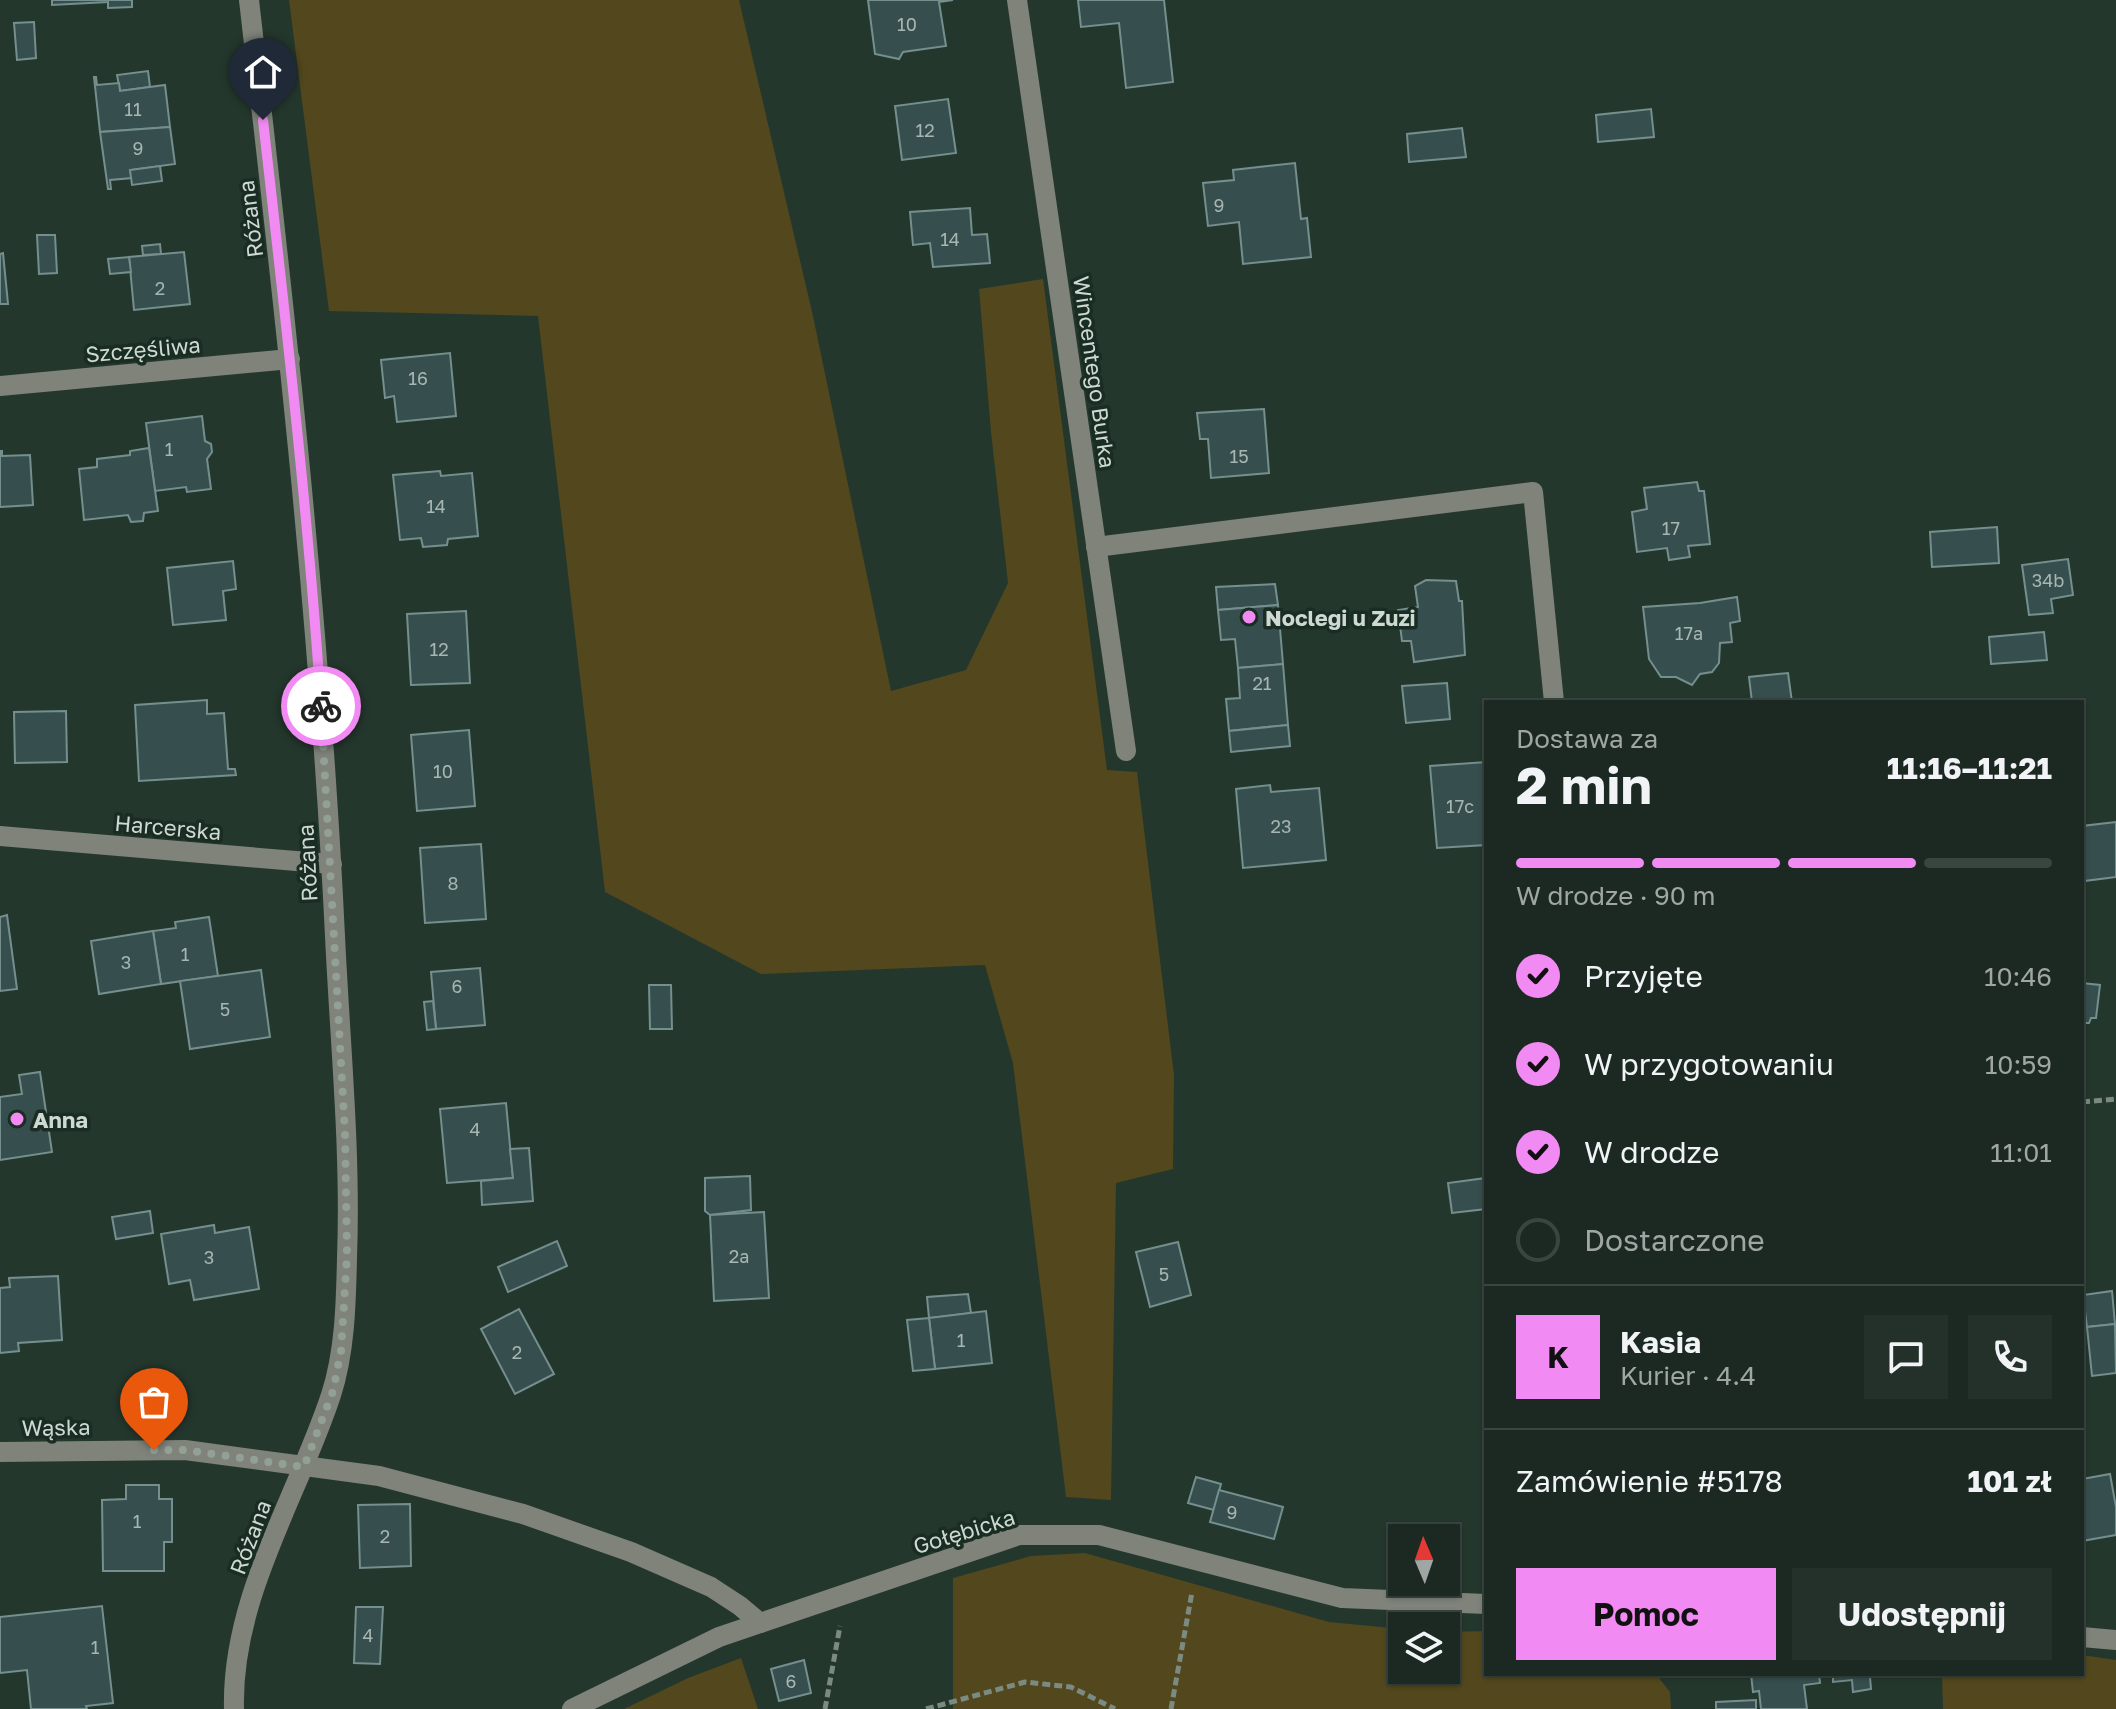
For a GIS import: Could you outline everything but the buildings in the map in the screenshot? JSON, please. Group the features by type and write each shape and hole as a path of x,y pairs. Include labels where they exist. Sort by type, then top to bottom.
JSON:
{"street":[{"name":"Różana","path":"234,1709 237,1647 268,1553 333,1391 341,1351 347,1256 346,1164 332,864 315,612 249,0"},
{"name":"Wincentego Burka","path":"1017,0 1126,751"},
{"name":"Szczęśliwa","path":"0,386 290,359"},
{"path":"1096,547 1533,492 1554,700"},
{"name":"Harcerska","path":"0,836 332,864"},
{"name":"Wąska","path":"0,1452 185,1450 379,1476 523,1514 631,1552 711,1587 760,1623"},
{"name":"Gołębicka","path":"572,1709 719,1637 1019,1535 1099,1535 1342,1598 1484,1604"},
{"path":"2084,1637 2116,1640"}],"path":[{"path":"2084,1102 2116,1099"},
{"path":"1171,1709 1193,1582"},
{"path":"825,1709 846,1594"},
{"path":"926,1709 1025,1682 1071,1687 1115,1709"}],"shaded area":[{"path":"289,0 739,0 813,316 891,691 966,670 1008,583 979,289 1043,279 1107,770 1137,772 1174,1075 1173,1169 1116,1183 1111,1500 1066,1497 1013,1063 985,965 761,974 605,892 538,316 329,311"},
{"path":"1085,1553 1329,1622 1388,1628 1388,1684 1460,1684 1460,1632 1484,1631 1484,1676 1658,1676 1670,1692 1671,1709 953,1709 953,1578 1031,1556"},
{"path":"2084,1655 2116,1660 2116,1709 1943,1709 1942,1676 2084,1676"},
{"path":"741,1658 758,1709 624,1709 688,1678"}],"way so far":[{"path":"154,1450 185,1450 304,1467 333,1391 341,1351 347,1256 346,1164 321,706"}],"place":[{"name":"Noclegi u Zuzi","path":"1249,617"},
{"name":"Anna","path":"17,1119"}],"route":[{"path":"263,120 290,359 321,706"}]}
